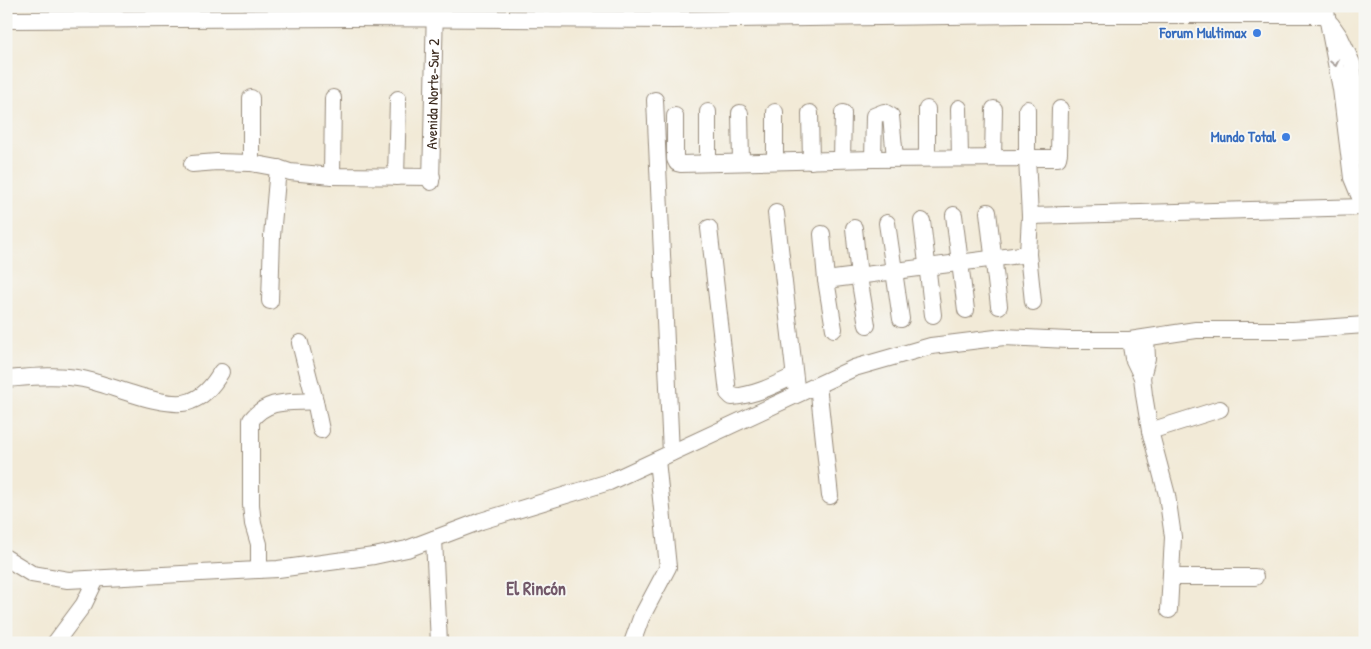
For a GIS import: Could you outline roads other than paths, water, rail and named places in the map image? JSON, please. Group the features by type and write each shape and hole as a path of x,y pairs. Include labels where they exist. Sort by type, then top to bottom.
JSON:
{"street":[{"path":"6,20 435,12 1020,15 1326,11 1349,91 1365,161"},
{"name":"Avenida Norte-Sur 2","path":"396,172 432,175 435,12"},
{"path":"1030,216 1365,207 1352,178 1349,91"},
{"path":"251,98 251,163"},
{"path":"332,172 333,98"},
{"path":"192,164 217,162 251,163 278,168 291,165 332,172 396,172 398,99"},
{"path":"632,643 641,618 668,567 655,100"},
{"path":"959,108 960,158"},
{"path":"993,158 994,109"},
{"path":"1027,109 1030,216 1028,254 1033,302"},
{"path":"675,116 677,163 681,164 895,158 1058,158 1060,109"},
{"path":"927,110 927,158"},
{"path":"708,112 708,163"},
{"path":"775,112 775,161"},
{"path":"873,159 874,116 884,112 891,116 895,158"},
{"path":"740,113 741,162"},
{"path":"810,113 810,161"},
{"path":"842,160 843,114"},
{"path":"270,302 272,236 278,168"},
{"path":"988,212 999,306"},
{"path":"776,213 792,343 794,376 798,394"},
{"path":"954,215 966,310"},
{"path":"922,221 926,266 934,315"},
{"path":"887,223 901,319"},
{"path":"708,228 728,393 732,397 750,395 794,376"},
{"path":"854,228 867,325"},
{"path":"822,234 826,280 834,329"},
{"path":"826,280 1028,254"},
{"path":"6,558 32,574 68,580 259,570 374,556 407,549 505,513 609,482 854,368 931,346 1004,336 1068,340 1138,340 1196,330 1293,330 1365,325"},
{"path":"1138,340 1147,358 1142,377 1145,403 1170,514 1173,537 1169,610"},
{"path":"300,344 321,430"},
{"path":"6,378 52,377 83,379 153,399 183,403 191,401 212,388 221,372"},
{"path":"818,385 830,496"},
{"path":"259,570 259,544 255,534 251,505 251,420 256,413 276,402 315,401"},
{"path":"1150,431 1220,409"},
{"path":"434,539 439,643"},
{"path":"1171,577 1255,578"},
{"path":"55,643 84,604 96,579"}],"place":[{"name":"Forum Multimax","path":"1257,33"},
{"name":"Mundo Total","path":"1286,137"}],"district":[{"name":"El Rincón","path":"536,589"}]}
